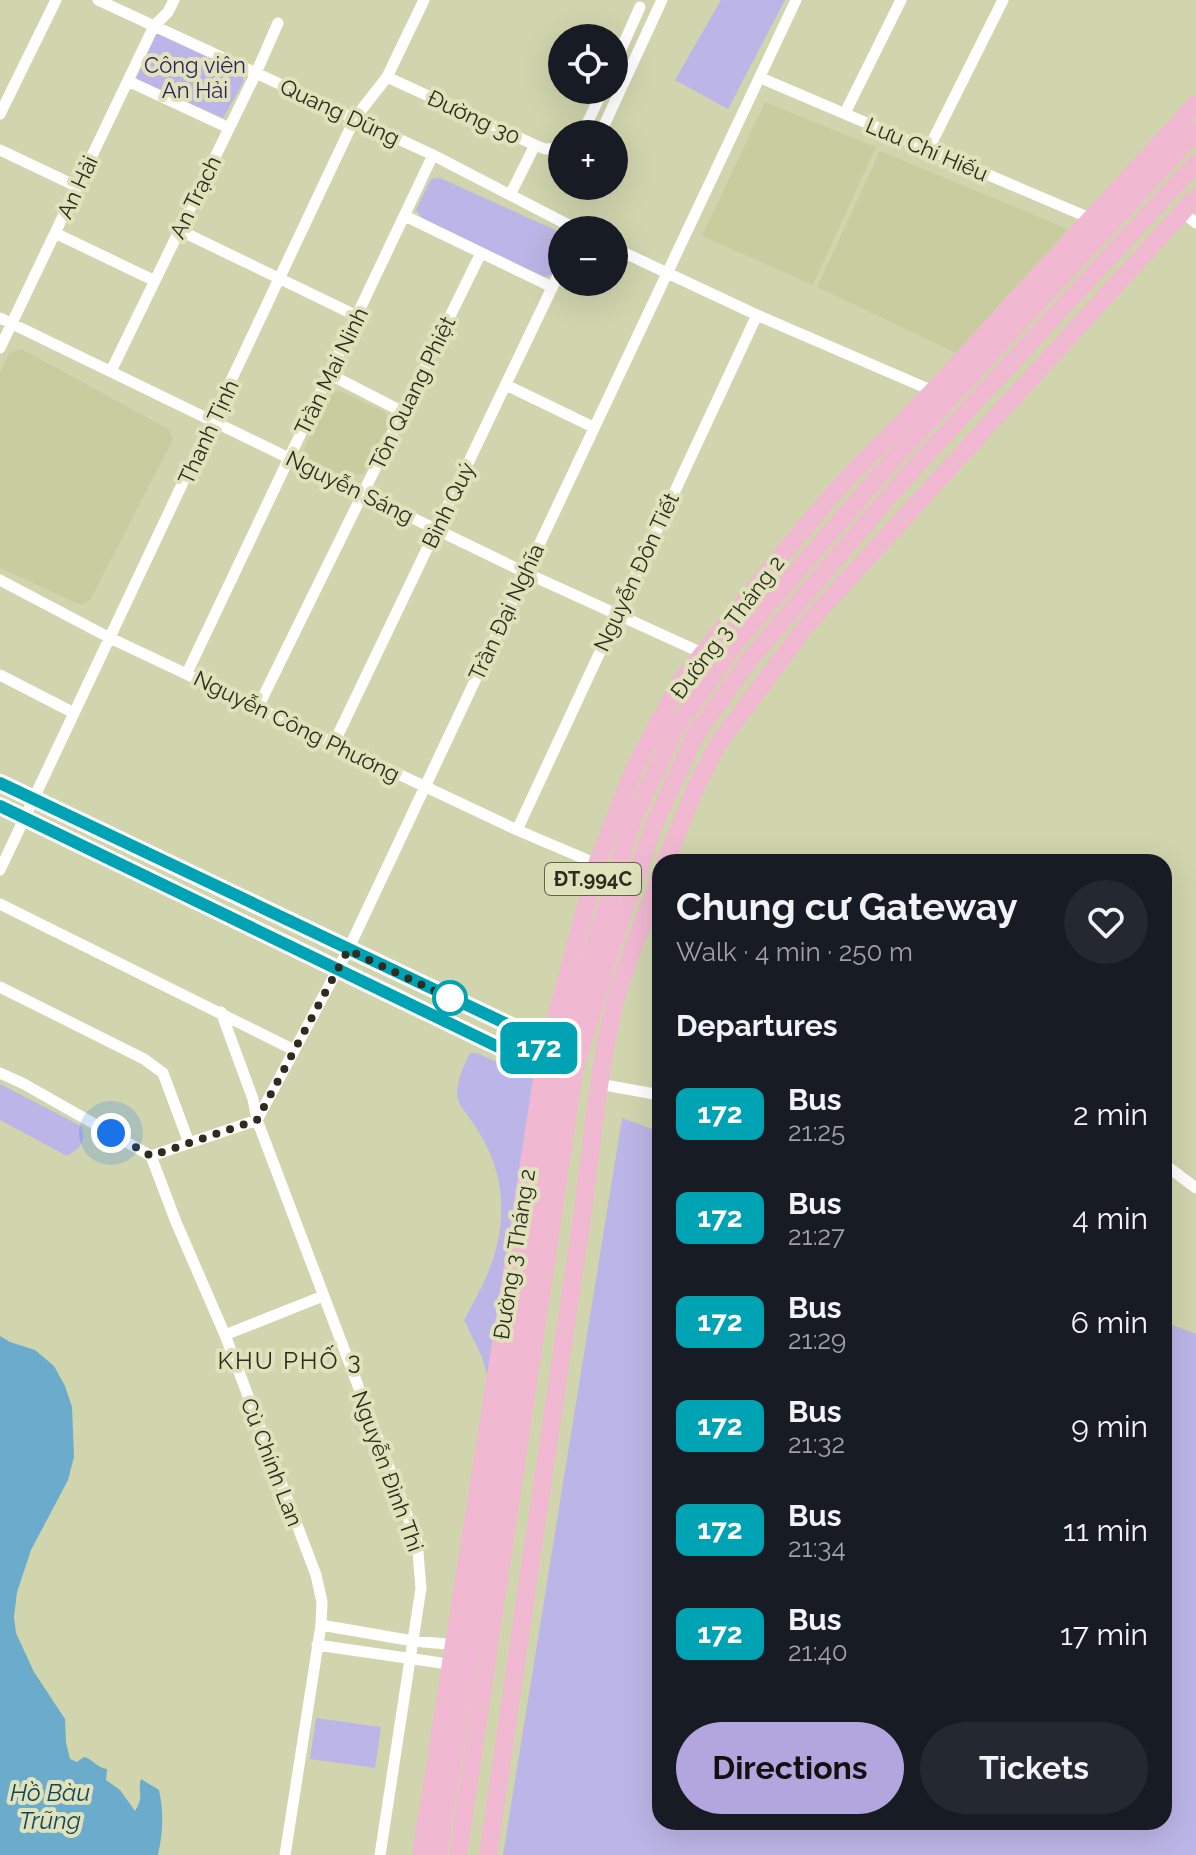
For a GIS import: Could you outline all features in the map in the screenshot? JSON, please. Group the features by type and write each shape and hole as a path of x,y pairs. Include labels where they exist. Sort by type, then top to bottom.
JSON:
{"main road":[{"name":"Đường 3 Tháng 2","path":"438,1855 459,1666 555,1059 597,864 634,769 681,681 838,488 940,397 1100,224 1147,170 1196,104"},
{"name":"Đường 3 Tháng 2","path":"1147,170 1196,131"},
{"name":"Đường 3 Tháng 2","path":"555,1059 610,951 653,827 696,734 751,658 903,480 1196,163"},
{"name":"ĐT.994C","path":"669,854 718,744 808,623 1151,247 1189,218 1196,197"},
{"path":"1133,231 1151,247"},
{"name":"Đường 3 Tháng 2","path":"458,1855 555,1059 632,821 676,728 736,642 890,463 940,397"},
{"path":"679,772 700,780"},
{"path":"0,783 530,1035 555,1059 599,1084"},
{"path":"24,818 526,1059 555,1059"},
{"path":"639,867 652,870"},
{"name":"ĐT.994C","path":"488,1855 516,1675 527,1572 585,1201 599,1084 614,1005 652,901"},
{"path":"610,951 633,950"},
{"name":"Đường 3 Tháng 2","path":"421,1855 459,1666"}],"street":[{"path":"0,114 56,0"},
{"name":"Quang Dũng","path":"98,0 433,155 551,216"},
{"name":"An Hải","path":"0,348 154,26 168,12 174,0"},
{"name":"Thanh Tịnh","path":"0,870 355,118 387,77 424,0"},
{"path":"606,120 662,0"},
{"name":"Trần Đại Nghĩa","path":"257,1120 348,950 796,0"},
{"path":"845,113 901,0"},
{"path":"928,150 1003,0"},
{"path":"628,34 640,7"},
{"name":"An Trạch","path":"111,371 278,23"},
{"name":"Đường 30","path":"387,77 548,149"},
{"name":"Lưu Chí Hiếu","path":"761,78 1100,224"},
{"path":"128,81 229,128"},
{"path":"510,195 535,145"},
{"path":"0,150 78,187"},
{"name":"Trần Mai Ninh","path":"187,673 433,155"},
{"path":"405,216 548,285"},
{"path":"179,230 357,316"},
{"path":"55,233 155,281"},
{"name":"Tôn Quang Phiệt","path":"258,707 481,253"},
{"path":"628,255 940,397"},
{"name":"Bình Quý","path":"334,743 548,296"},
{"name":"Nguyễn Đôn Tiết","path":"517,830 757,315"},
{"name":"Nguyễn Sáng","path":"0,318 524,572 702,653"},
{"path":"329,374 403,412"},
{"path":"506,385 593,427"},
{"name":"Nguyễn Công Phương","path":"0,580 110,638 517,830 597,864"},
{"path":"0,675 74,713"},
{"path":"0,904 294,1050"},
{"path":"0,987 144,1059 163,1073 189,1143"},
{"name":"Nguyễn Đình Thi","path":"221,1012 253,1099 257,1120 417,1541 421,1588 380,1855"},
{"path":"0,1073 151,1156 257,1120"},
{"path":"599,1084 652,1094"},
{"name":"Cù Chính Lan","path":"151,1156 225,1335 316,1575 322,1602 285,1855"},
{"path":"1172,1170 1196,1188"},
{"path":"225,1335 323,1296"},
{"path":"321,1625 462,1646"},
{"path":"317,1645 459,1666"}],"shaded area":[{"path":"765,102 876,147 813,285 702,236"},
{"path":"880,151 1068,229 956,353 817,287"},
{"path":"22,349 168,429 173,439 91,599 81,605 0,568 0,373 9,353"},
{"path":"340,391 384,411 390,422 364,473 345,479 308,460 304,449 330,392"}],"green space":[{"path":"721,0 785,0 728,109 675,80"},
{"name":"Công viên An Hải","path":"155,34 162,34 240,71 244,81 223,118 136,79"},
{"path":"440,178 548,227 548,276 543,277 422,218 416,210 431,179"},
{"path":"470,1053 477,1053 536,1080 493,1395 482,1357 464,1320 492,1263 501,1218 500,1190 493,1161 458,1100 458,1082"},
{"path":"0,1084 81,1126 83,1140 79,1148 67,1156 0,1120"},
{"path":"622,1118 652,1129 652,1830 1172,1830 1172,1325 1196,1334 1196,1855 503,1855"},
{"path":"316,1718 381,1727 375,1768 310,1759"}],"water":[{"name":"Hồ Bàu Trũng","path":"0,1336 35,1350 54,1366 72,1407 74,1457 68,1480 31,1550 17,1592 16,1633 34,1672 65,1719 70,1759 77,1762 84,1757 107,1769 106,1780 120,1790 135,1811 140,1801 141,1779 159,1790 162,1822 158,1855 0,1855"}],"bus line":[{"name":"172","path":"0,783 530,1035 540,1050 526,1059 513,1054 0,806"}],"district":[{"name":"KHU PHỐ 3","path":"290,1360"}],"route":[{"path":"111,1133 151,1156 257,1120 348,950 450,998"}]}
